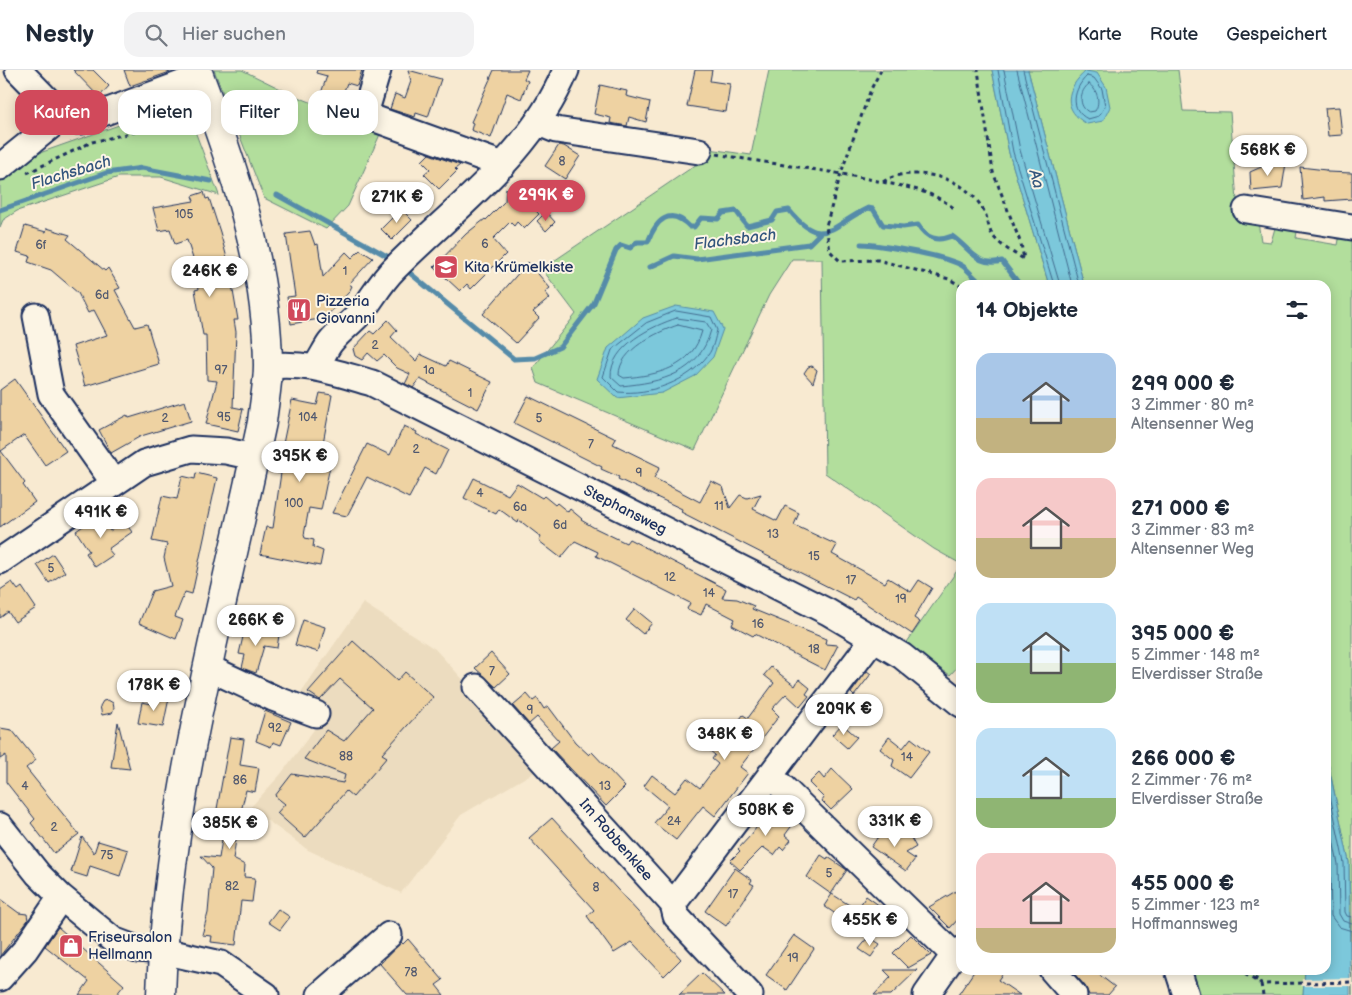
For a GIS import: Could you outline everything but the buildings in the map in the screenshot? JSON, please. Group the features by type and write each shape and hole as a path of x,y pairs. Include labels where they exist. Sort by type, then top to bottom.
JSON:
{"main road":[{"path":"161,995 163,951 179,816 208,668 262,422 268,366 266,329 256,253 247,215 199,73"}],"street":[{"path":"18,70 38,90"},
{"path":"378,70 367,107 370,117 503,165"},
{"path":"316,366 330,343 362,311 375,289 503,165 539,123 556,94 566,70"},
{"path":"108,109 199,73"},
{"path":"539,123 556,130 699,151"},
{"path":"0,167 40,135"},
{"path":"1246,210 1352,227"},
{"path":"36,316 51,394 114,483"},
{"name":"Stephansweg","path":"268,366 289,364 316,366 372,383 828,612 902,656 956,700"},
{"path":"0,561 144,463 190,449 226,451 254,457"},
{"path":"672,904 874,638"},
{"path":"208,668 273,698 316,714"},
{"name":"Im Robbenklee","path":"476,687 672,904 676,916 750,995"},
{"path":"770,775 956,950"},
{"path":"0,826 38,874 61,897 113,940 137,949 163,951 221,964 266,995"},
{"path":"0,978 25,950 61,897"},
{"path":"320,995 389,935"},
{"path":"926,995 956,955"},
{"path":"1056,975 1074,995"},
{"path":"1180,975 1186,995"}],"path":[{"path":"881,70 871,89 841,173 826,226 830,251 840,261 878,260 950,279 956,283"},
{"path":"883,182 890,177 902,174 928,175 953,181 972,194 984,212 993,235 1008,251 1024,260 1021,244 993,172 978,70"},
{"path":"26,174 92,142 212,113"},
{"path":"699,151 841,173 883,182 939,197 956,209"},
{"path":"1246,975 1261,984 1352,982"},
{"path":"1255,981 1258,975"},
{"path":"1261,984 1263,995"}],"shaded area":[{"path":"363,603 435,649 543,767 461,815 401,893 308,850 250,808 281,774 316,727 292,714 299,695"}],"green space":[{"path":"214,70 242,70 283,90 222,90"},
{"path":"769,70 992,70 1009,153 1047,280 956,280 956,561 934,549 825,473 822,259 792,259 769,295 695,450 538,383 533,368 576,314 542,269 700,162 709,149 751,155"},
{"path":"1028,70 1178,70 1183,111 1230,112 1238,214 1258,222 1261,241 1271,242 1275,228 1283,223 1298,226 1296,238 1338,245 1340,234 1352,236 1352,995 1349,862 1331,777 1331,280 1083,280"},
{"path":"298,97 308,101 308,135 378,135 378,128 382,130 348,206 326,229 264,198 239,135 298,135"},
{"path":"118,125 118,135 196,135 219,195 161,177 119,177 17,211 3,220 0,227 0,167 91,135 108,135 108,129"},
{"path":"956,572 956,668 950,675 905,645"},
{"path":"1186,975 1305,975 1303,995 1193,995"}],"water":[{"name":"Aa","path":"992,70 1028,70 1083,280 1047,280 1009,153"},
{"path":"1086,71 1097,73 1106,87 1110,107 1103,121 1087,124 1073,112 1069,99 1074,85"},
{"path":"676,306 714,312 723,329 713,357 695,376 662,393 617,398 597,379 608,348 643,318"},
{"path":"1331,777 1349,862 1350,995 1303,995 1305,975 1331,975"}],"pier":[{"path":"1352,978 1352,986 1301,986 1302,979"}],"waterway":[{"name":"Flachsbach","path":"0,210 106,173 142,168 211,181"},
{"name":"Flachsbach","path":"277,195 394,260"},
{"name":"Flachsbach","path":"405,269 514,359 535,358 560,347 594,303 616,250 621,245 630,248 637,242 648,242 655,227 664,218 670,217 676,217 690,227 694,227 701,218 718,219 723,213 736,211 747,226 772,220 777,212 789,210 801,223 811,230 820,232 837,227 868,208 873,209 883,225 903,227 918,225 921,230 933,238 942,239 952,236 974,256 986,261 1002,261 1016,280"},
{"name":"Flachsbach","path":"650,267 674,256 697,259 809,244 821,232"},
{"name":"Flachsbach","path":"861,244 884,246 945,259 964,267 977,280"}],"place":[{"name":"Kita Krümelkiste","path":"446,267"},
{"name":"Pizzeria Giovanni","path":"299,310"},
{"name":"Friseursalon Hellmann","path":"71,946"}]}
